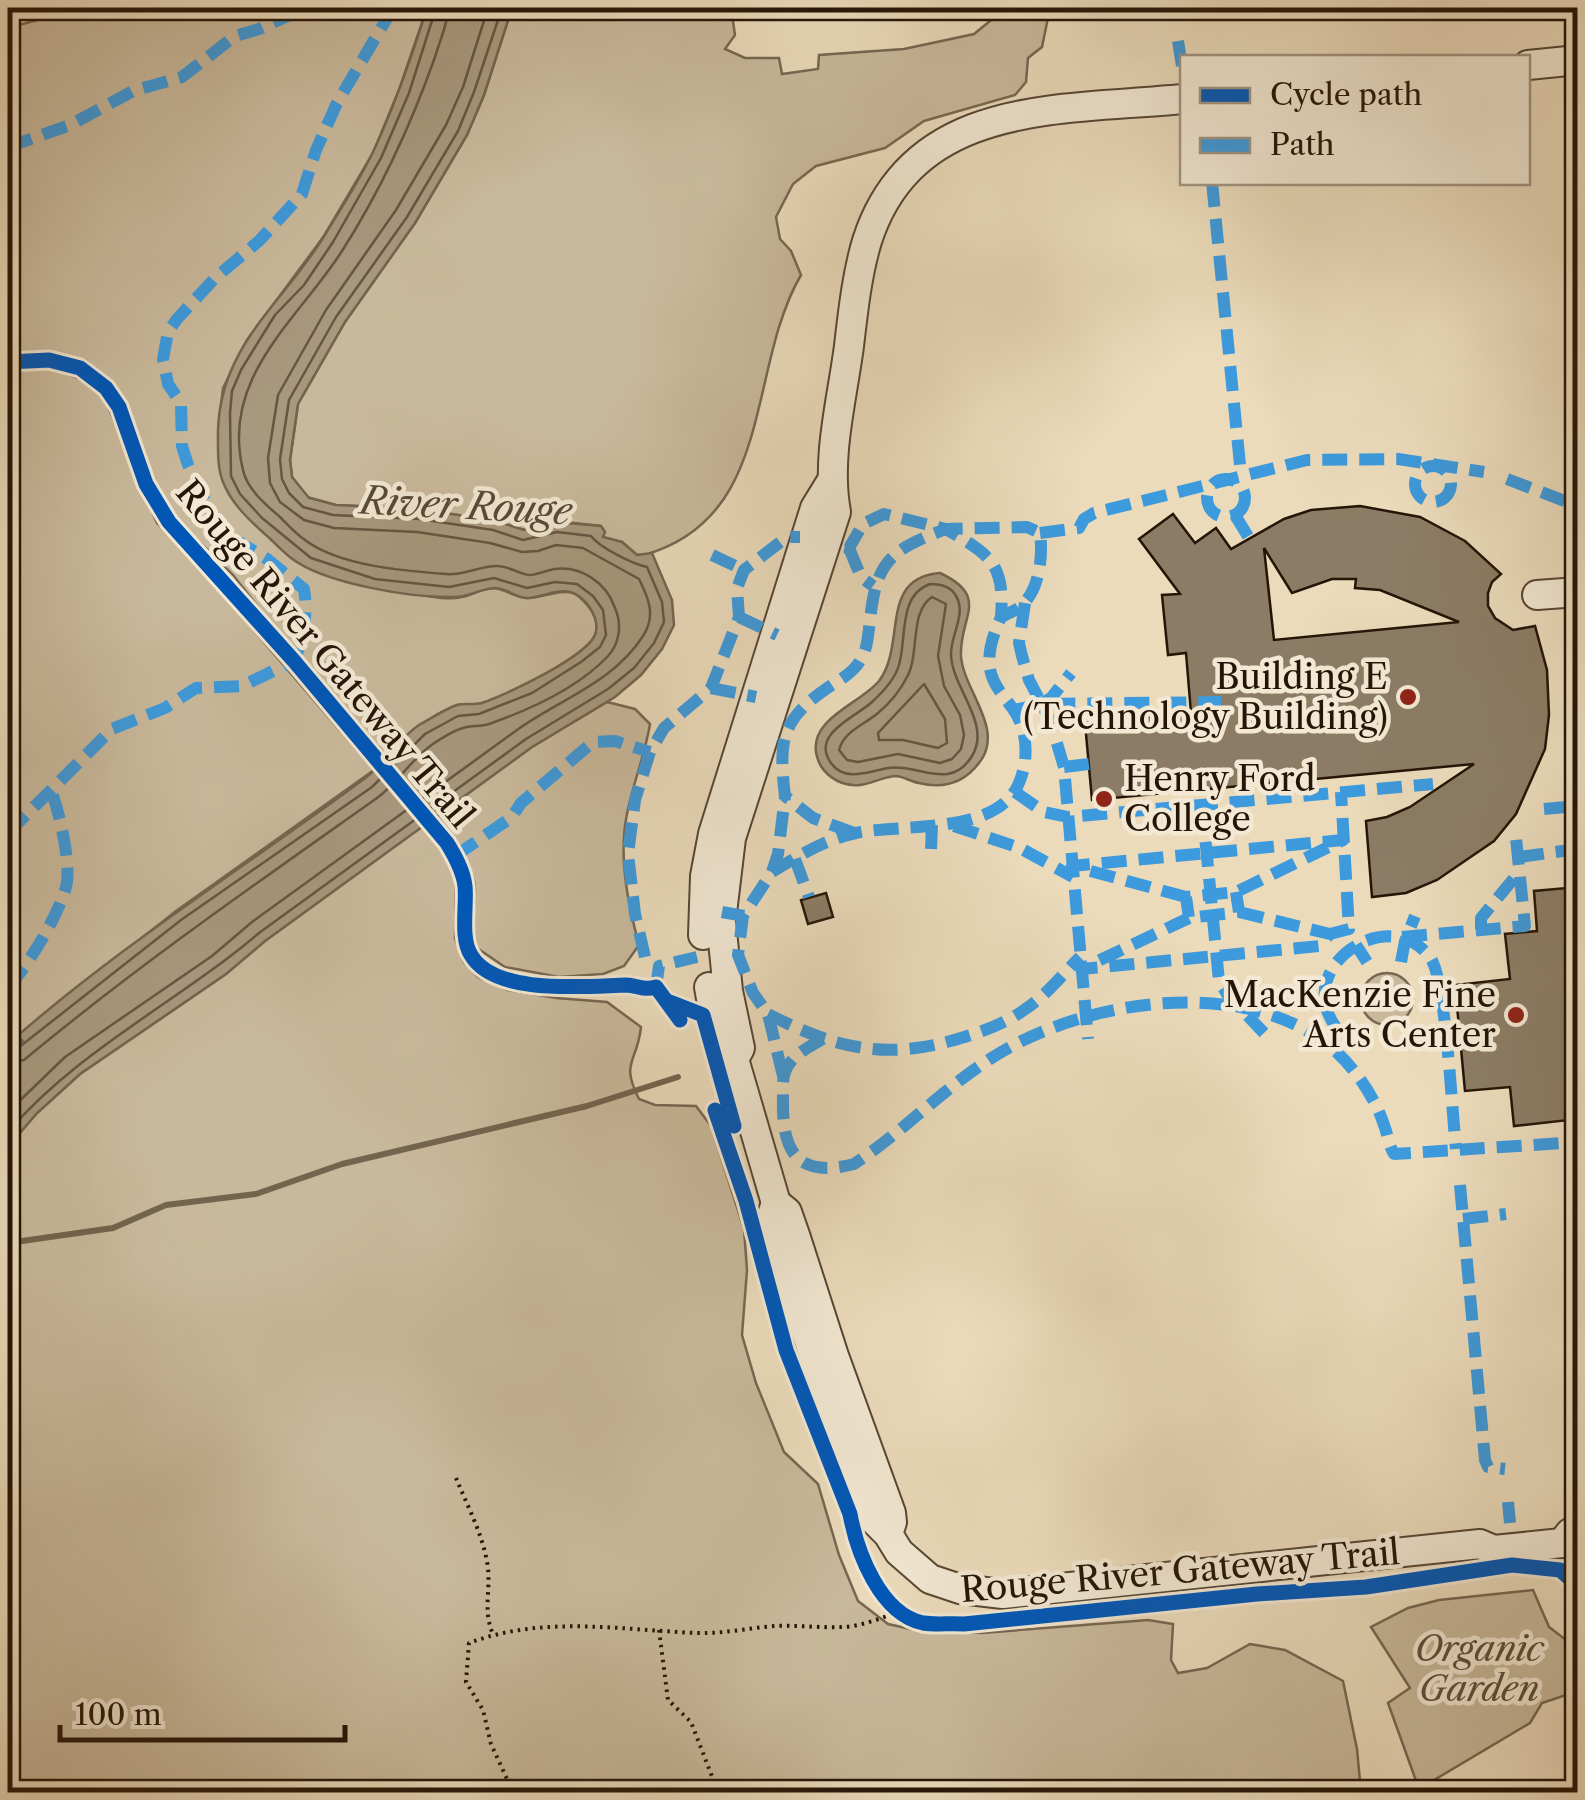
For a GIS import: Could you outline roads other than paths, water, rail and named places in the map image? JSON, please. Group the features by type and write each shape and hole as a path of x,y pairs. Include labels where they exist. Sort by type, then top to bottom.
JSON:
{"lane":[{"path":"1530,65 1578,60"},
{"path":"1180,98 995,119 963,130 907,172 884,205 867,240 830,482 836,512 731,838 720,921 728,992 740,1048 734,1058 776,1203 787,1212 796,1235 891,1512 888,1534 899,1552 930,1579 960,1589 1003,1594 1480,1544 1491,1534 1511,1529 1560,1525 1574,1533"},
{"path":"1537,596 1578,592"}],"water":[{"path":"427,8 512,8 467,135 415,223 345,322 298,404 290,460 292,477 309,498 336,505 420,509 496,521 524,530 556,522 601,526 603,537 622,542 637,555 652,553 672,600 674,625 662,649 641,675 615,697 532,747 265,941 226,974 80,1074 37,1113 8,1147 8,1044 138,940 364,779 419,725 454,706 482,703 546,673 580,652 596,632 590,608 570,592 528,598 496,588 460,597 437,597 370,588 325,575 291,558 253,523 231,497 221,476 218,431 230,373 257,325 310,258 362,172 396,98"},
{"path":"940,573 965,591 969,600 961,656 986,724 986,750 966,776 944,785 928,785 897,776 860,785 838,781 818,760 821,730 879,681 887,666 897,615 908,587 921,578"}],"waterway":[{"path":"8,1030 21,1042"},
{"path":"8,1243 113,1228 166,1205 256,1194 342,1164 587,1106 678,1077"}],"place":[{"name":"Building E (Technology Building)","path":"1408,697"},
{"name":"Henry Ford College","path":"1104,799"},
{"name":"MacKenzie Fine Arts Center","path":"1516,1015"}],"water label":[{"name":"River Rouge","path":"466,506"}],"park label":[{"name":"Organic Garden","path":"1479,1669"}]}
